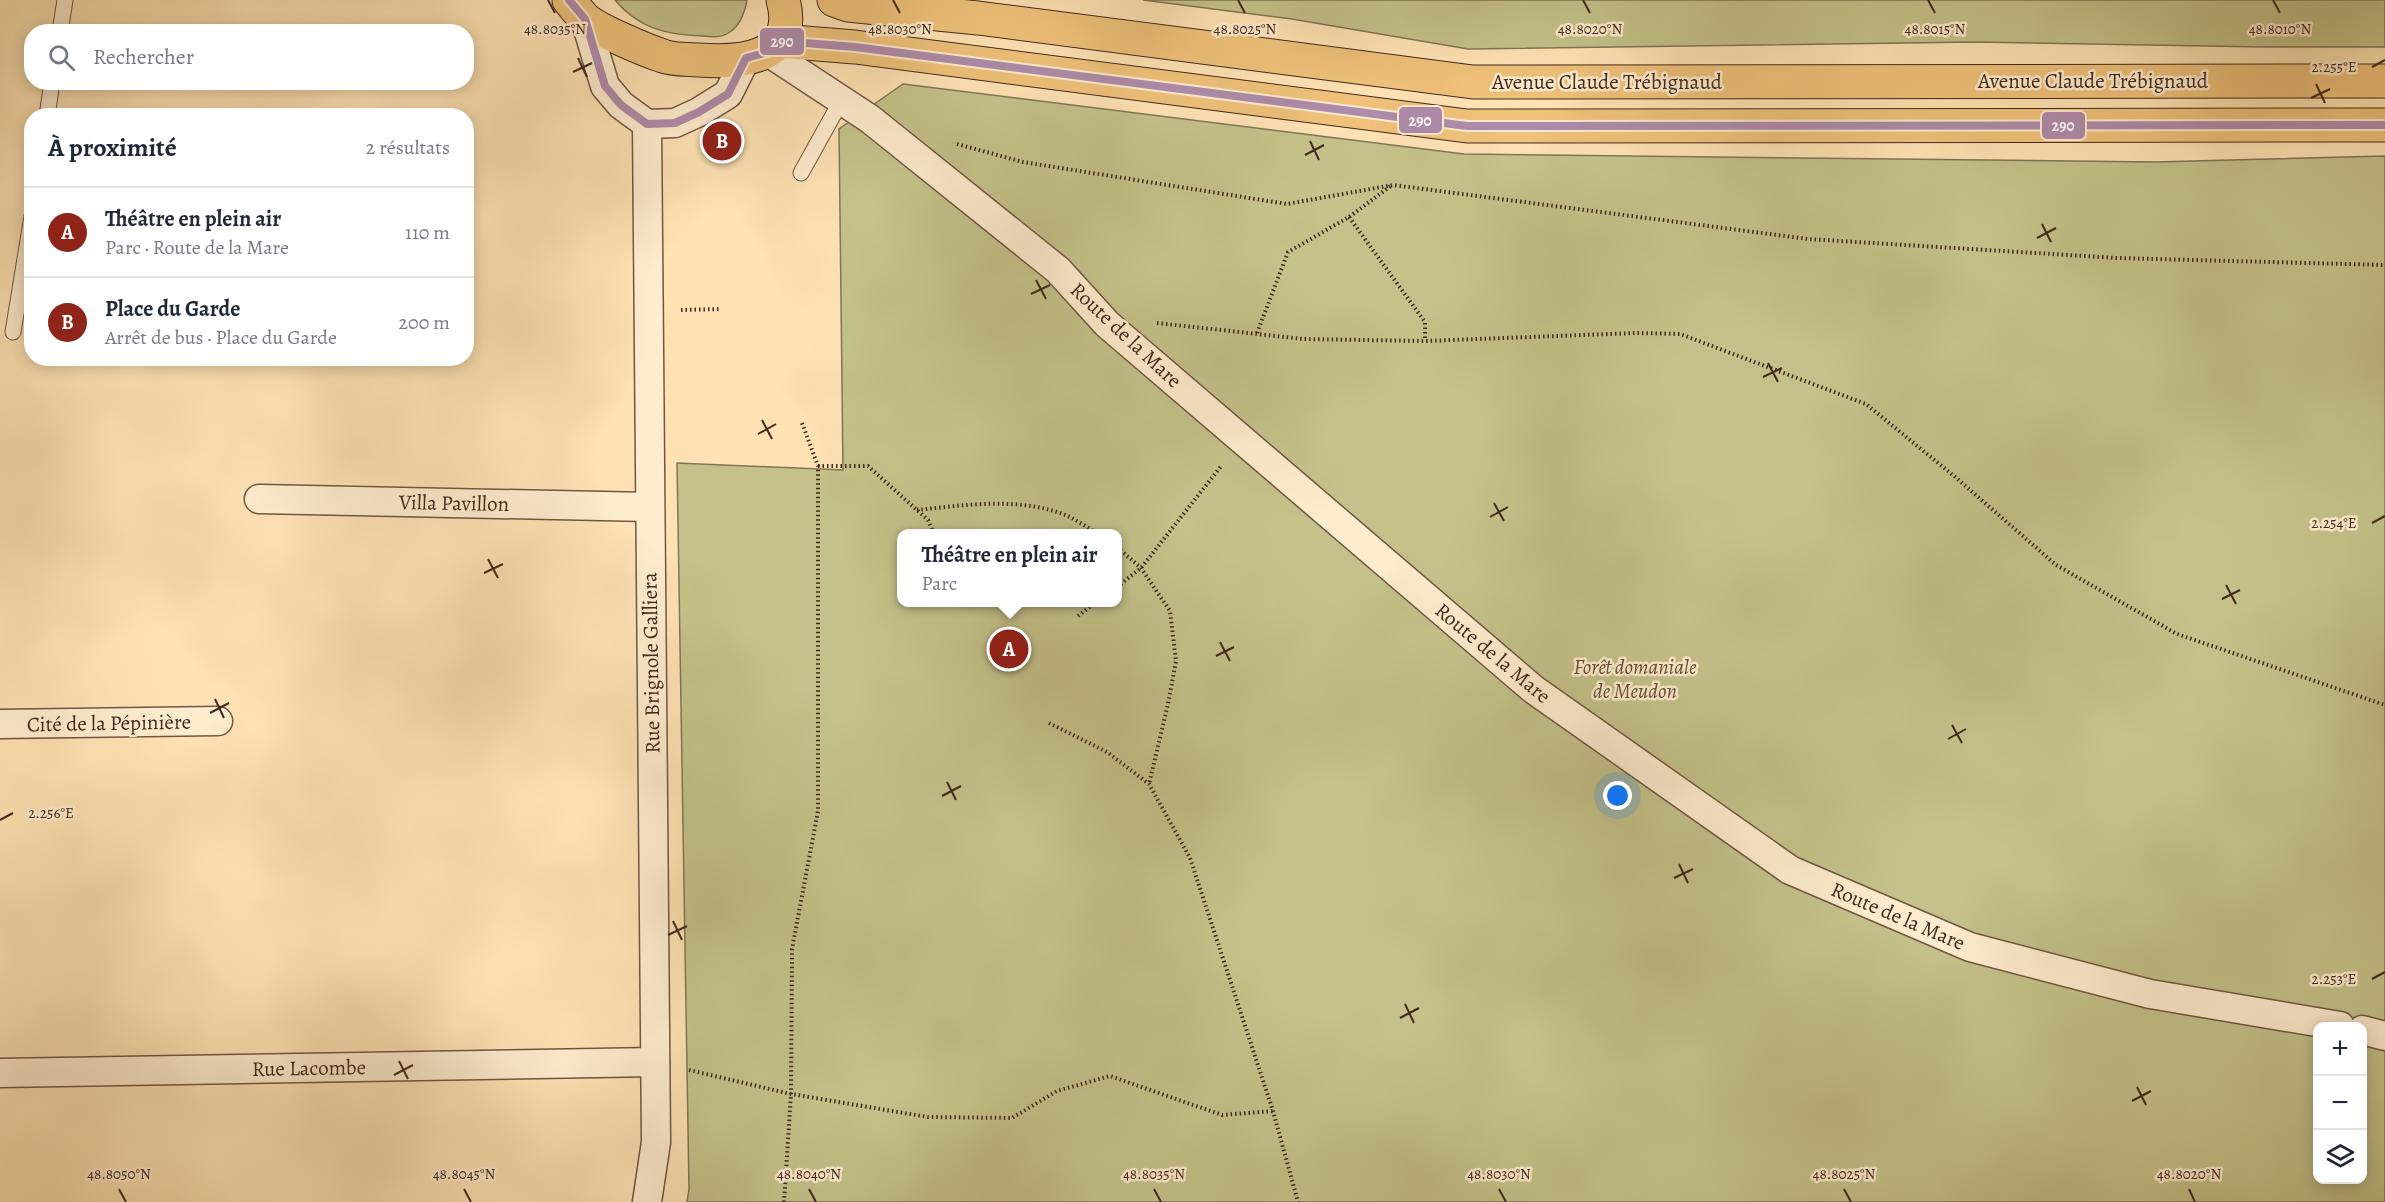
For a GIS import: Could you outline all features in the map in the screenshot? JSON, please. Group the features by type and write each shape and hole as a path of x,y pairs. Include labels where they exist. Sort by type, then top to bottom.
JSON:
{"main road":[{"path":"765,51 786,14 783,0"},
{"name":"Avenue Claude Trébignaud","path":"834,0 848,5 972,9 1473,82 2385,81"},
{"path":"577,9 621,38 665,57 715,61 765,51 855,47 1467,126 2385,125"}],"street":[{"path":"577,9 605,86 621,105 647,124 675,123 728,94 765,51"},
{"name":"Route de la Mare","path":"765,51 870,119 1059,270 1107,324 1533,689 1790,870 1970,947 2150,994 2316,1022"},
{"name":"Rue Brignole Galliera","path":"647,124 656,1142 647,1202"},
{"name":"Villa Pavillon","path":"259,499 649,507"},
{"name":"Cité de la Pépinière","path":"0,724 218,721"},
{"path":"2367,1031 2385,1036"},
{"name":"Rue Lacombe","path":"0,1073 655,1062"}],"lane":[{"path":"61,24 65,0"},
{"path":"48,108 51,90"},
{"path":"801,173 841,101"},
{"path":"14,332 24,268"}],"path":[{"path":"946,141 1023,162 1287,204 1393,184 1808,239 2117,258 2385,265"},
{"path":"1257,333 1288,252 1349,217 1393,184"},
{"path":"1349,217 1425,322 1425,341"},
{"path":"1107,324 1169,323 1303,339 1425,341 1636,333 1680,334 1866,404 1954,476 2056,565 2177,633 2385,705"},
{"path":"784,1202 791,1094 792,949 818,811 818,466 802,423"},
{"path":"1122,582 1141,568 1242,440"},
{"path":"818,466 868,466 928,520 932,529"},
{"path":"917,510 965,505 1026,505 1068,517 1089,529"},
{"path":"1122,551 1141,568 1170,611 1176,660 1149,784"},
{"path":"1078,616 1090,607"},
{"path":"1049,723 1107,752 1149,784 1190,858 1273,1111 1298,1202"},
{"path":"655,1062 791,1094 928,1117 1012,1118 1057,1091 1110,1076 1222,1115 1273,1111"}],"green space":[{"path":"615,0 747,0 737,26 724,35 713,37 677,34 654,28 633,17"},
{"path":"1143,0 2385,0 2385,47 1976,42 1468,49 1292,19"},
{"name":"Forêt domaniale de Meudon","path":"903,84 1464,154 2155,162 2385,156 2385,1202 687,1202 689,1189 677,463 843,470 839,129"}],"transit line":[{"name":"290","path":"569,0 585,19 605,86 621,105 647,124 675,123 699,112 728,94 746,58 768,52 780,41 855,47 1467,126 2385,125"}],"place":[{"name":"Place du Garde","path":"722,141"},
{"name":"Théâtre en plein air","path":"1009,649"}]}
